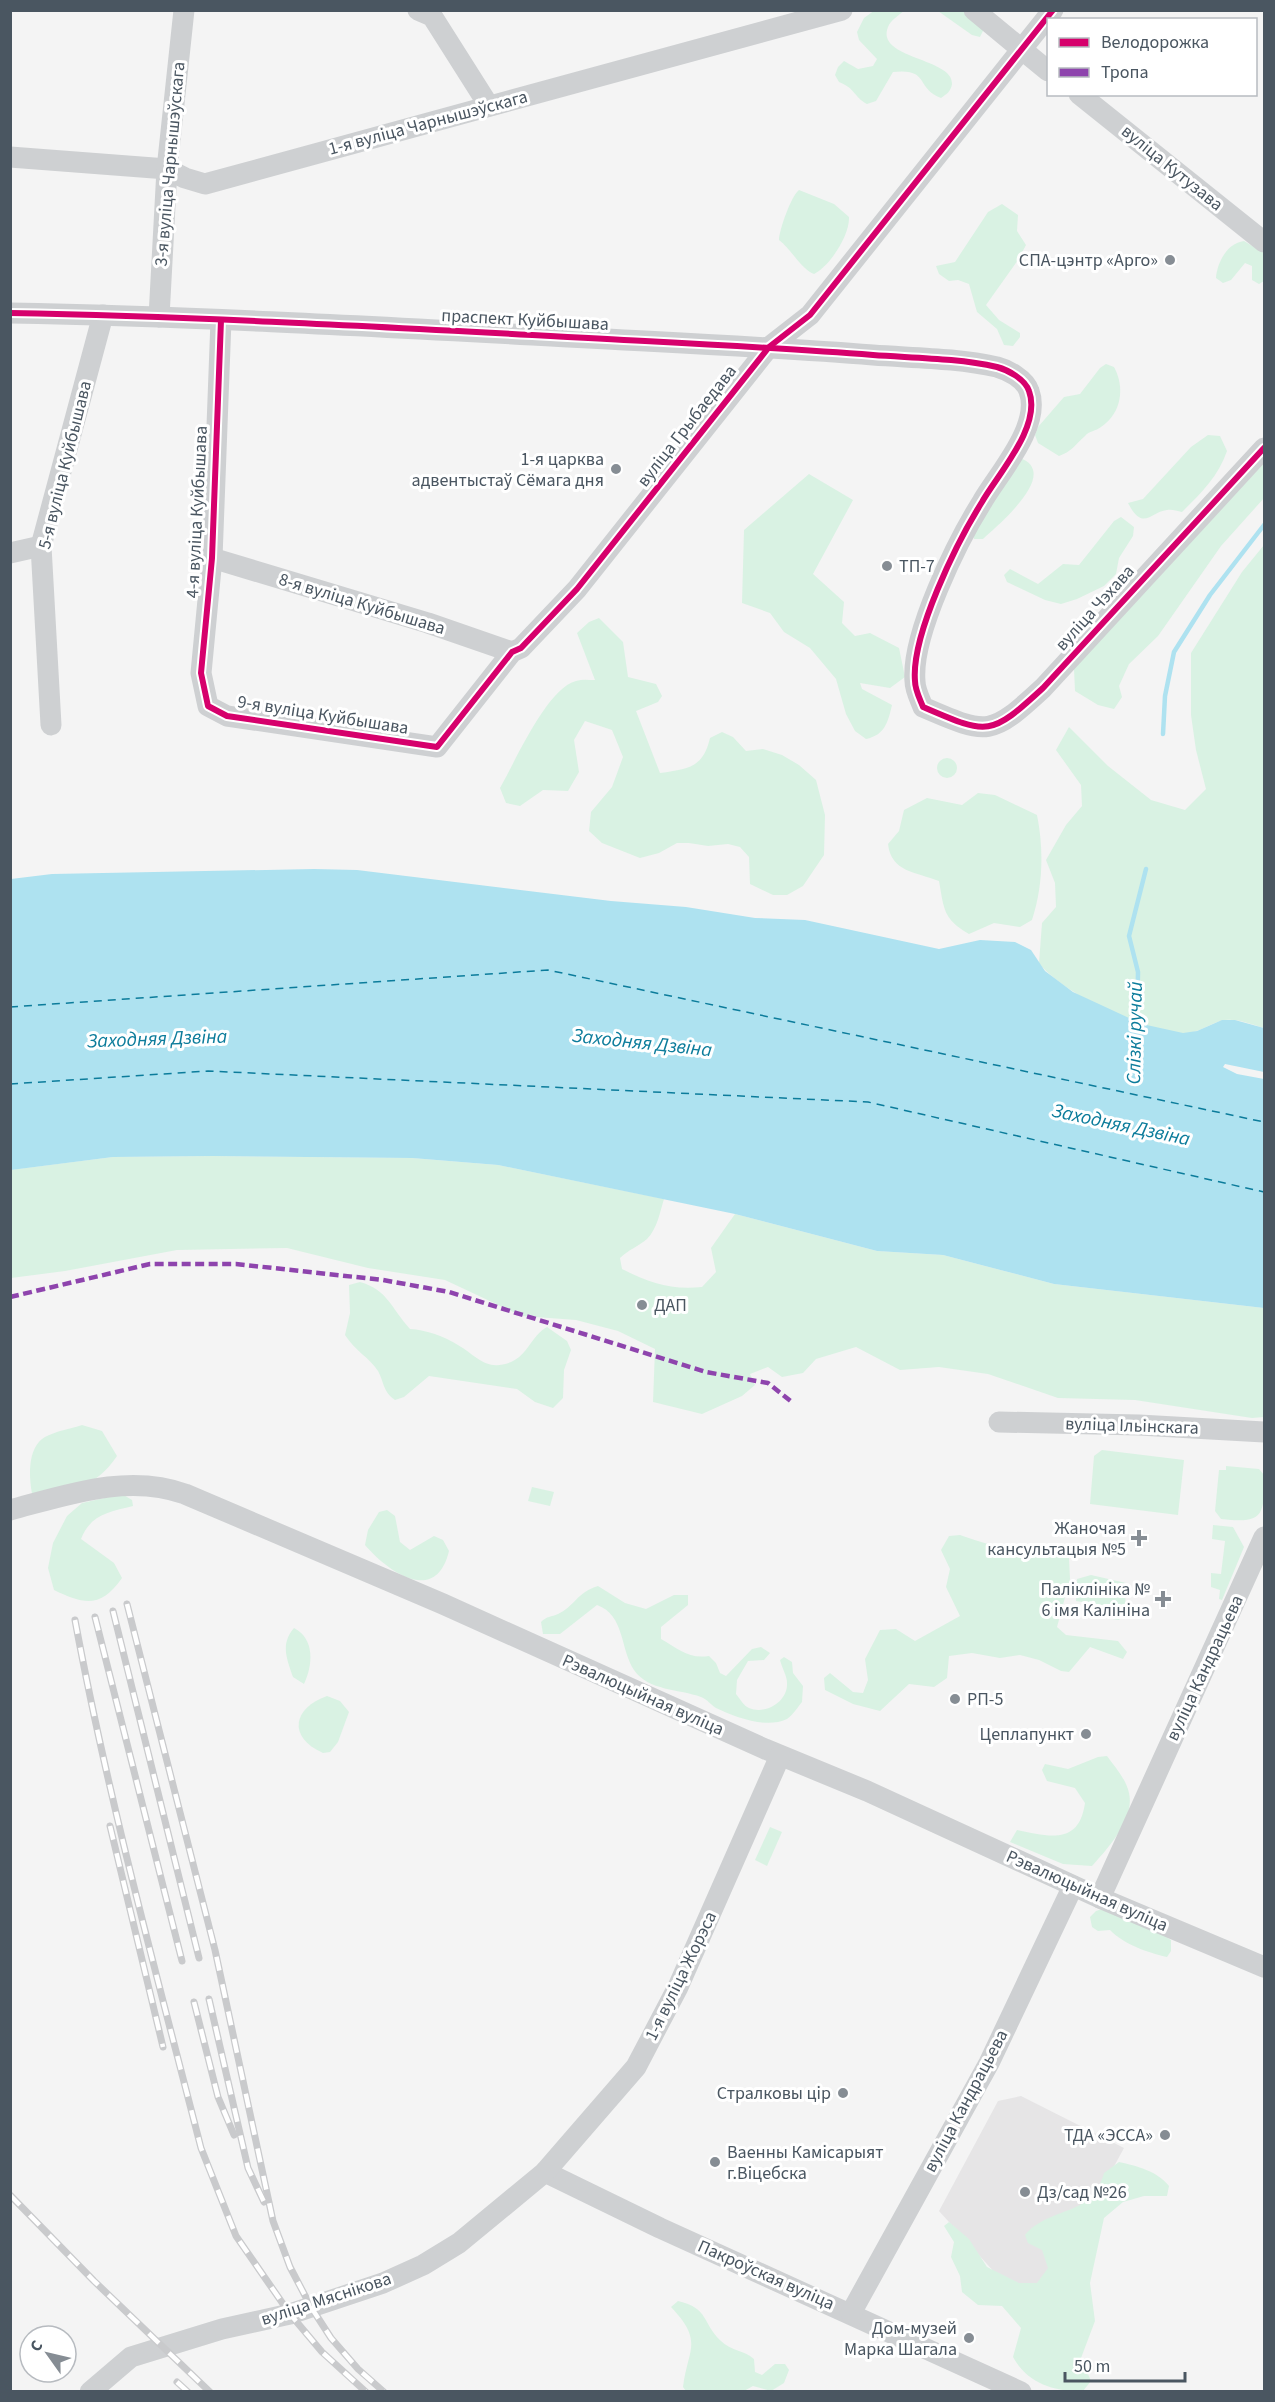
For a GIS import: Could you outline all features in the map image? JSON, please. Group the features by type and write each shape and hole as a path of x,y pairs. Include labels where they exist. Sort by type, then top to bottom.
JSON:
{"street":[{"name":"3-я вуліца Чарнышэўскага","path":"159,317 167,169 184,10"},
{"name":"1-я вуліца Чарнышэўскага","path":"10,157 167,169 184,178 205,184 842,10"},
{"path":"974,10 1047,70"},
{"name":"вуліца Грыбаедава","path":"436,747 512,652 521,648 577,589 769,347 810,315 1053,10"},
{"path":"429,12 489,106"},
{"name":"вуліца Кутузава","path":"1082,96 1264,242"},
{"name":"праспект Куйбышава","path":"10,313 159,317 769,347 951,361 1000,368 1018,377 1029,391 1031,415 1011,461 981,502 942,576 916,653 915,686 923,707"},
{"name":"5-я вуліца Куйбышава","path":"51,724 41,546 103,315"},
{"name":"4-я вуліца Куйбышава","path":"208,706 201,673 212,558 222,320"},
{"name":"вуліца Чэхава","path":"923,707 966,726 986,729 1013,716 1043,688 1264,448"},
{"path":"10,553 41,546"},
{"name":"8-я вуліца Куйбышава","path":"212,558 428,623 512,652"},
{"name":"9-я вуліца Куйбышава","path":"208,706 227,716 436,747"},
{"name":"вуліца Ільінскага","path":"999,1422 1139,1425 1264,1432"},
{"name":"Рэвалюцыйная вуліца","path":"10,1510 118,1485 146,1484 165,1487 443,1604 780,1756 867,1791 1100,1898 1264,1967"},
{"name":"вуліца Кандрацьева","path":"1100,1898 1264,1537"},
{"name":"1-я вуліца Жорэса","path":"545,2172 636,2067 678,1987 780,1756"},
{"name":"вуліца Кандрацьева","path":"851,2313 989,2063 1073,1886"},
{"name":"Пакроўская вуліца","path":"545,2172 653,2225 1021,2391"},
{"name":"вуліца Мяснікова","path":"90,2391 131,2358 222,2329 290,2314 383,2283 423,2265 459,2244 545,2172"}],"shaded area":[{"name":"Дз/сад №26","path":"1021,2096 1124,2148 1037,2308 996,2274 939,2211 998,2101"}],"green space":[{"path":"875,10 904,11 889,25 887,38 893,46 903,52 949,75 952,84 947,94 941,98 933,94 918,76 912,73 893,72 876,101 867,104 839,82 835,75 838,67 844,61 858,69 873,66 877,59 859,40 857,32 864,18"},
{"path":"938,11 965,11 984,29 980,37 972,35"},
{"path":"799,190 834,204 849,217 843,241 826,264 814,274 805,268 779,240 792,199"},
{"path":"1002,204 1018,215 1017,231 1026,245 986,305 999,320 1020,333 1020,337 1013,346 1004,345 997,329 977,312 969,284 958,280 949,281 939,274 936,266 955,262 988,212"},
{"path":"1244,241 1264,253 1264,281 1259,284 1252,280 1252,266 1245,263 1231,280 1223,283 1216,278 1221,260 1228,250"},
{"path":"1106,364 1114,367 1120,383 1120,399 1108,421 1059,456 1038,443 1035,435 1038,427 1064,397 1080,394 1100,368"},
{"path":"1208,435 1220,436 1227,451 1214,477 1182,512 1169,510 1147,518 1138,517 1128,503 1143,499 1191,447"},
{"path":"1020,458 1031,465 1034,475 1030,487 1001,523 983,539 974,539 972,531"},
{"path":"1264,463 1264,498 1221,546 1158,636 1129,664 1119,686 1122,697 1114,709 1098,705 1075,691 1074,669"},
{"path":"809,474 853,500 813,574 844,602 842,623 855,636 870,633 899,648 905,677 890,688 860,683 862,689 892,705 882,731 866,739 855,731 846,714 836,679 810,648 784,632 770,613 742,603 744,530"},
{"path":"1121,517 1134,527 1133,536 1119,558 1116,574 1104,586 1061,604 1045,600 1007,582 1004,575 1010,569 1038,584 1063,564 1079,565 1114,521"},
{"path":"1264,545 1264,1028 1225,1020 1190,1033 1169,1032 1128,1020 1085,999 1050,975 1039,963 1042,923 1056,907 1055,883 1046,860 1066,825 1082,806 1081,785 1056,750 1069,727 1108,766 1151,800 1185,810 1206,789 1196,750 1191,715 1191,653 1242,572"},
{"path":"599,618 623,642 628,677 656,684 662,696 658,702 636,711 660,773 693,765 703,756 710,738 722,732 733,737 746,751 763,749 782,755 799,765 816,780 825,815 824,855 803,886 787,895 773,895 750,884 749,857 740,847 728,844 708,846 677,843 659,853 640,858 602,843 589,831 591,812 612,787 623,757 612,730 585,721 574,740 579,772 568,791 543,790 520,806 506,803 500,788 543,711 565,687 578,680 595,680 577,633 589,622"},
{"path":"947,758 954,761 957,768 954,775 947,778 940,775 937,768 940,761"},
{"path":"978,793 995,795 1037,815 1041,841 1041,868 1032,920 1020,927 994,923 969,934 949,918 942,899 939,881 899,866 890,853 888,844 899,831 904,810 927,798 962,805"},
{"path":"113,1157 412,1158 498,1165 664,1199 658,1220 650,1235 620,1258 622,1269 651,1282 670,1286 702,1287 716,1272 711,1248 735,1214 877,1251 943,1255 1054,1284 1264,1308 1264,1417 1252,1418 1135,1400 1058,1398 988,1374 939,1367 900,1370 856,1347 816,1359 803,1373 782,1377 768,1367 750,1374 755,1385 742,1396 702,1414 653,1402 655,1349 618,1331 576,1320 522,1316 445,1280 368,1268 287,1248 177,1250 65,1271 11,1278 10,1170"},
{"path":"360,1282 369,1285 383,1295 410,1329 429,1332 447,1339 488,1364 502,1365 517,1359 537,1335 547,1327 567,1341 571,1350 564,1370 563,1398 553,1408 535,1402 517,1389 429,1376 404,1397 395,1400 386,1390 375,1366 353,1346 345,1335 350,1313 349,1285"},
{"path":"82,1425 102,1431 117,1456 100,1476 80,1487 33,1498 30,1465 39,1442 54,1433"},
{"path":"1102,1450 1184,1460 1178,1515 1090,1504 1094,1456"},
{"path":"1226,1466 1259,1469 1264,1475 1262,1508 1253,1518 1221,1519 1215,1511 1219,1470 1226,1470"},
{"path":"532,1487 554,1492 550,1506 528,1501"},
{"path":"122,1494 132,1500 133,1506 102,1515 90,1524 81,1539 114,1563 122,1578 107,1595 92,1601 75,1599 54,1590 48,1568 53,1543 67,1516 82,1503"},
{"path":"387,1510 395,1516 400,1542 410,1550 434,1536 443,1540 449,1551 443,1567 434,1577 423,1580 411,1579 386,1565 365,1545 368,1530 379,1512"},
{"path":"1213,1525 1233,1527 1244,1547 1222,1600 1219,1599 1220,1590 1211,1587 1211,1573 1221,1574 1225,1541 1212,1539"},
{"path":"960,1535 1007,1548 1030,1550 1056,1547 1069,1558 1070,1579 1057,1627 1066,1635 1118,1641 1127,1652 1123,1659 1090,1647 1069,1672 1020,1655 1000,1658 972,1653 949,1656 947,1678 934,1687 909,1684 880,1711 853,1704 825,1690 824,1678 830,1673 853,1692 863,1693 868,1680 865,1659 880,1630 896,1629 915,1641 960,1616 946,1587 950,1569 941,1550 949,1536"},
{"path":"1091,1575 1126,1583 1125,1610 1119,1620 1106,1618 1107,1606 1076,1601 1077,1579"},
{"path":"598,1586 625,1603 646,1609 674,1595 688,1595 688,1605 661,1627 661,1639 689,1655 709,1656 716,1663 720,1673 726,1676 752,1649 761,1647 770,1653 764,1660 748,1661 737,1680 736,1694 745,1706 755,1710 768,1708 784,1696 787,1680 780,1660 784,1657 792,1662 793,1673 803,1686 802,1702 787,1719 770,1723 760,1722 741,1718 716,1708 705,1699 693,1694 647,1682 634,1670 613,1616 597,1605 560,1634 543,1634 541,1622 543,1620 563,1611 585,1592"},
{"path":"294,1628 306,1639 309,1646 309,1669 304,1684 293,1677 287,1658 287,1640"},
{"path":"327,1696 340,1701 349,1712 338,1742 330,1752 323,1753 304,1739 299,1731 299,1723 301,1715 307,1708"},
{"path":"1107,1756 1125,1783 1130,1803 1119,1832 1092,1866 1063,1864 1010,1842 1017,1830 1051,1836 1070,1832 1082,1817 1085,1803 1075,1788 1047,1781 1042,1770 1045,1764 1068,1769 1098,1757"},
{"path":"770,1827 782,1832 767,1866 755,1860"},
{"path":"1105,1908 1147,1925 1171,1940 1171,1951 1167,1957 1129,1944 1110,1930 1098,1931 1092,1927 1090,1917 1096,1911"},
{"path":"1119,2162 1140,2167 1159,2176 1169,2186 1167,2196 1144,2196 1123,2202 1104,2218 1090,2283 1095,2321 1081,2358 1091,2381 1083,2391 1052,2388 1026,2373 1013,2357 1021,2328 1002,2306 978,2305 962,2292 960,2276 951,2257 954,2242 944,2226 949,2222 969,2239 987,2267 1019,2283 1037,2283 1048,2268 1042,2250 1028,2243 1025,2235 1047,2219 1081,2204 1098,2187 1104,2173"},
{"path":"678,2301 700,2312 725,2344 754,2359 755,2372 762,2375 775,2364 785,2364 789,2370 784,2383 771,2391 753,2386 744,2391 686,2391 683,2387 691,2337 688,2329 671,2307"}],"water":[{"name":"Заходняя Дзвіна","path":"357,870 611,901 686,907 755,918 805,920 939,949 980,940 1015,942 1031,950 1045,971 1073,992 1142,1024 1183,1033 1197,1031 1222,1020 1235,1020 1264,1028 1264,1072 1225,1064 1223,1067 1237,1074 1264,1079 1264,1308 1054,1284 943,1255 877,1251 735,1214 498,1165 412,1158 113,1157 11,1170 11,879 52,874"}],"waterway":[{"name":"Слізкі ручай","path":"1163,734 1165,696 1174,652 1210,595 1264,525"},
{"name":"Слізкі ручай","path":"1137,1028 1138,972 1129,936 1146,869"}],"ferry route":[{"path":"10,1007 548,970 1264,1122"},
{"path":"10,1084 208,1071 868,1102 1264,1192"}],"railway":[{"path":"127,1604 215,1950 273,2221 290,2267 311,2307 331,2338 358,2369 384,2392"},
{"path":"113,1611 199,1958"},
{"path":"95,1617 182,1961"},
{"path":"75,1620 102,1753 201,2148 236,2236 290,2314 322,2352 366,2392"},
{"path":"110,1826 163,2047"},
{"path":"209,1999 248,2168 264,2202"},
{"path":"194,2002 218,2097 234,2135"},
{"path":"10,2195 94,2281 210,2392"},
{"path":"177,2382 188,2392"}],"marked path":[{"path":"10,1297 150,1264 236,1264 383,1280 449,1292 706,1372 768,1383 793,1403"}],"cycle path":[{"path":"221,320 212,558 201,673 208,706 227,716 437,747 512,652 521,648 577,589 769,347 810,315 1053,10"},
{"path":"10,313 407,328 730,346 951,360 1006,370 1020,379 1029,391 1031,405 1029,419 1016,449 960,540 928,615 920,639 916,662 915,684 923,707 962,723 976,726 999,723 1011,716 1043,688 1264,448"}],"place":[{"name":"СПА-цэнтр «Арго»","path":"1170,260"},
{"name":"1-я царква адвентыстаў Сёмага дня","path":"616,469"},
{"name":"ТП-7","path":"887,566"},
{"name":"ДАП","path":"642,1305"},
{"name":"Жаночая кансультацыя №5","path":"1139,1538"},
{"name":"Паліклініка № 6 імя Калініна","path":"1163,1599"},
{"name":"РП-5","path":"955,1699"},
{"name":"Цеплапункт","path":"1086,1734"},
{"name":"Стралковы цір","path":"843,2093"},
{"name":"ТДА «ЭССА»","path":"1165,2135"},
{"name":"Ваенны Камісарыят г.Віцебска","path":"715,2162"},
{"name":"Дз/сад №26","path":"1025,2192"},
{"name":"Дом-музей Марка Шагала","path":"969,2338"}]}
